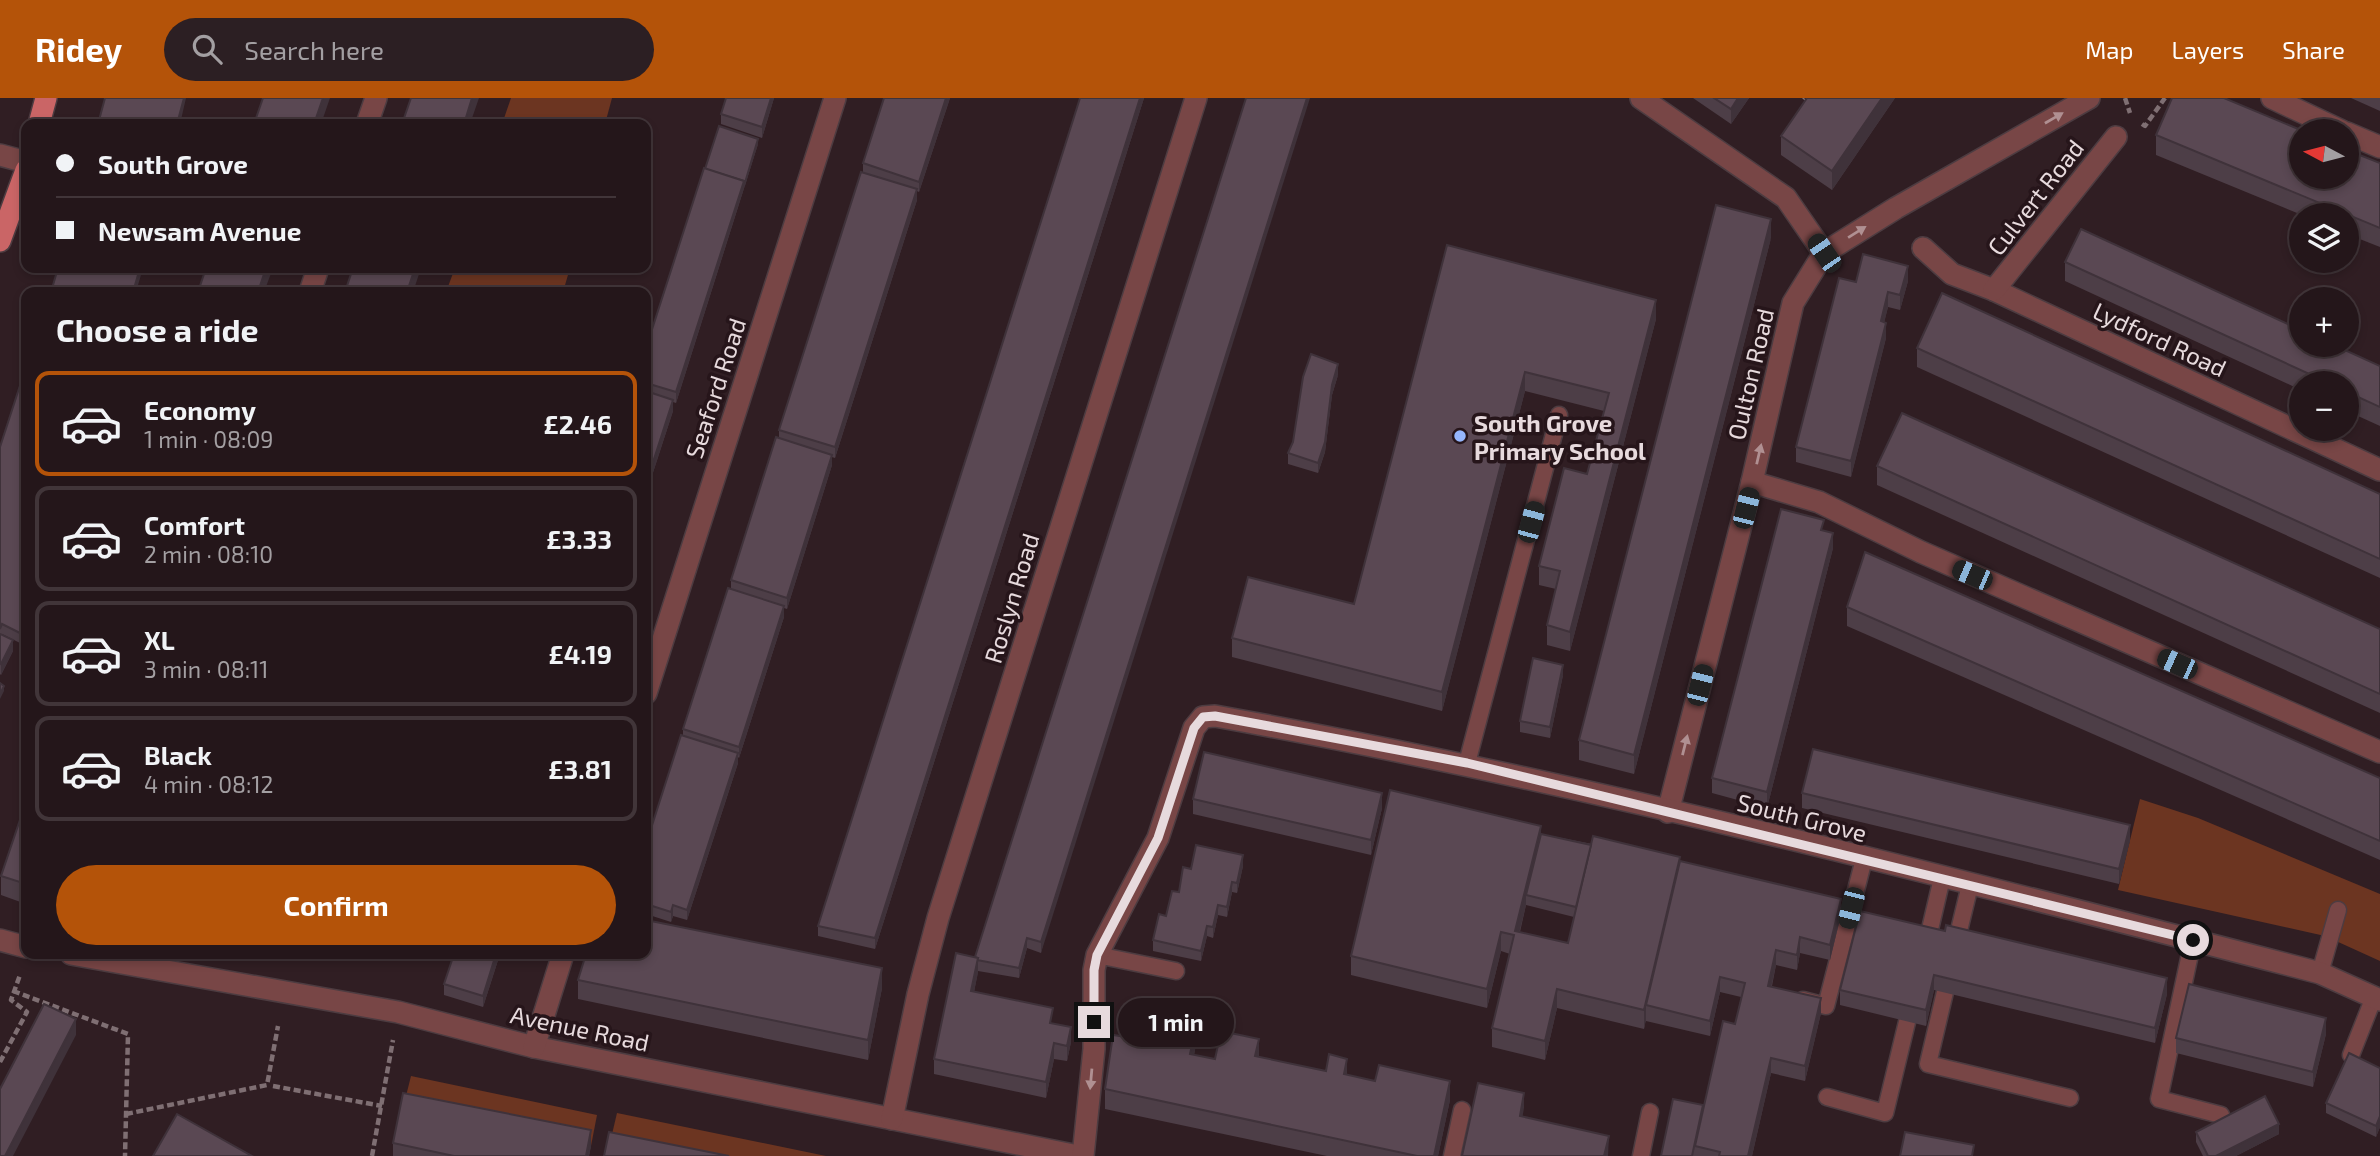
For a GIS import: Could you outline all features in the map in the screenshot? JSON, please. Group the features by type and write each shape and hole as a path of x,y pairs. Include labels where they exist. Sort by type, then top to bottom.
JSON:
{"main road":[{"path":"40,119 46,98"},
{"path":"0,241 21,184"}],"street":[{"path":"369,119 376,98"},
{"name":"Seaford Road","path":"651,677 835,98"},
{"name":"Roslyn Road","path":"892,1119 918,994 938,918 1196,98"},
{"path":"1641,98 1786,198 1824,253"},
{"name":"Oulton Road","path":"1668,811 1752,482 1793,303 1824,253 1896,208 2089,98"},
{"path":"2272,98 2317,119"},
{"name":"Culvert Road","path":"1994,290 2116,137"},
{"path":"2359,138 2380,147"},
{"path":"0,155 21,161"},
{"name":"Lydford Road","path":"1923,248 1952,274 1994,290 2380,470"},
{"path":"1752,482 1819,502 1921,552 2380,752"},
{"name":"South Grove","path":"1097,955 1158,838 1194,728 1203,717 1215,716 1467,763 1668,811 2320,973 2377,998"},
{"path":"0,940 21,954"},
{"path":"1080,1156 1094,1048 1094,970 1097,955"},
{"name":"Avenue Road","path":"107,959 398,1012 534,1047 1080,1156"},
{"path":"534,1047 561,959"}],"lane":[{"path":"1467,763 1559,415"},
{"path":"1791,997 1826,1006 1864,859"},
{"path":"1927,942 1942,878"},
{"path":"1956,943 1970,885"},
{"path":"2320,973 2339,910"},
{"path":"2193,940 2159,1099 2221,1115"},
{"path":"1097,955 1176,971"},
{"path":"1945,992 1928,1064 2070,1098"},
{"path":"2351,1055 2377,998"},
{"path":"1827,1097 1885,1114 1908,1021"},
{"path":"1452,1156 1462,1110"},
{"path":"1641,1156 1650,1112"}],"path":[{"path":"2125,98 2131,110 2130,116 2145,125 2165,98"},
{"path":"0,1062 27,1012 11,1000 24,959"},
{"path":"13,991 128,1034 125,1156"},
{"path":"372,1156 398,1012"},
{"path":"126,1114 267,1085 278,1026"},
{"path":"273,1086 382,1106"}],"shaded area":[{"path":"511,98 612,98 606,119 504,119"},
{"path":"453,273 569,273 564,287 448,287"},
{"path":"2140,799 2198,818 2380,894 2380,961 2325,936 2118,890"},
{"path":"411,1076 597,1115 591,1146 403,1108"},
{"path":"617,1113 826,1156 654,1156 609,1147"}],"building":[{"path":"105,98 184,98 178,119 99,119"},
{"path":"263,98 323,98 316,119 256,119"},
{"path":"411,98 472,98 466,119 404,119"},
{"path":"726,98 771,98 762,127 721,114"},
{"path":"884,98 946,98 919,182 863,163"},
{"path":"1080,98 1140,98 875,938 818,926"},
{"path":"1246,98 1307,98 1041,942 1027,938 1019,968 977,960 975,957"},
{"path":"1714,98 1738,98 1731,109"},
{"path":"1807,98 1882,98 1832,171 1781,136"},
{"path":"2172,98 2224,98 2289,125 2289,189 2359,189 2359,155 2380,163 2380,228 2359,219 2359,203 2320,203 2156,135"},
{"path":"719,126 758,139 744,186 744,181 705,169"},
{"path":"704,168 744,181 676,392 651,384 651,332"},
{"path":"861,172 917,189 835,447 779,430"},
{"path":"1716,205 1771,219 1634,755 1579,740"},
{"path":"2081,229 2289,324 2289,357 2359,356 2380,366 2380,407 2359,397 2359,371 2303,371 2065,262"},
{"path":"1447,245 1656,300 1570,632 1547,625 1560,571 1539,566 1564,468 1587,474 1609,393 1525,372 1442,692 1232,638 1248,577 1354,604"},
{"path":"1863,254 1908,266 1900,295 1888,292 1881,321 1886,323 1851,461 1796,447 1839,278 1856,282"},
{"path":"57,273 139,273 134,287 52,287"},
{"path":"204,273 264,273 260,287 200,287"},
{"path":"351,273 413,273 409,287 347,287"},
{"path":"1942,293 2380,494 2380,559 1917,348"},
{"path":"1311,354 1338,364 1332,385 1325,442 1318,463 1288,453 1293,442 1303,377"},
{"path":"21,382 20,633 2,624 0,629 0,447"},
{"path":"651,393 673,400 651,468"},
{"path":"1902,413 2380,629 2380,694 1877,466"},
{"path":"776,437 832,455 787,598 731,580"},
{"path":"1781,509 1824,520 1821,530 1833,533 1767,792 1712,778"},
{"path":"1865,552 2380,778 2380,841 1847,607"},
{"path":"728,588 784,606 739,747 683,729"},
{"path":"0,634 13,640 1,664 0,663"},
{"path":"1533,658 1563,665 1550,727 1520,721"},
{"path":"681,735 738,753 687,910 673,905 671,912 651,906 651,828"},
{"path":"1813,749 2130,825 2119,869 1802,793"},
{"path":"1204,752 1382,793 1371,840 1193,799"},
{"path":"1390,790 1541,826 1515,931 1568,943 1593,836 1680,857 1644,1010 1557,989 1545,1041 1492,1028 1514,935 1501,932 1487,989 1351,956"},
{"path":"21,817 21,882 1,876"},
{"path":"1541,834 1591,845 1576,907 1526,895"},
{"path":"1196,845 1243,855 1237,883 1232,882 1227,907 1218,905 1213,927 1207,926 1201,951 1153,940 1159,914 1166,916 1172,891 1179,892 1183,867 1191,869"},
{"path":"1680,861 1841,899 1830,945 1800,937 1797,955 1776,950 1768,986 1821,998 1805,1066 1771,1058 1748,1156 1719,1156 1720,1152 1695,1146 1723,1021 1735,1024 1745,983 1720,977 1710,1021 1646,1005"},
{"path":"1860,911 1945,931 1946,925 2167,978 2155,1028 1934,975 1926,1010 1840,990"},
{"path":"651,921 882,968 868,1040 578,980 584,959 651,959"},
{"path":"956,953 978,958 971,991 1053,1008 1050,1023 1071,1027 1067,1046 1054,1043 1046,1082 934,1059"},
{"path":"452,959 494,959 483,996 444,984"},
{"path":"2189,984 2326,1018 2313,1072 2176,1038"},
{"path":"44,1004 76,1019 5,1156 0,1156 0,1089"},
{"path":"1137,1015 1153,1017 1151,1038 1169,1043 1173,1021 1196,1026 1190,1054 1215,1059 1221,1031 1259,1039 1255,1056 1326,1071 1329,1054 1347,1059 1344,1074 1375,1081 1379,1065 1450,1081 1434,1156 1417,1156 1105,1089 1113,1035 1134,1038"},
{"path":"2349,1053 2380,1068 2380,1116 2376,1126 2326,1103"},
{"path":"1478,1083 1524,1093 1520,1116 1609,1136 1604,1156 1462,1156"},
{"path":"403,1093 591,1130 586,1156 454,1156 393,1143"},
{"path":"2265,1096 2279,1124 2216,1156 2208,1156 2196,1132"},
{"path":"1673,1099 1703,1105 1692,1156 1661,1156"},
{"path":"177,1114 252,1156 153,1156"},
{"path":"609,1132 729,1156 604,1156"},
{"path":"1905,1132 1974,1145 1972,1156 1900,1156"}],"place":[{"name":"South Grove Primary School","path":"1460,436"}],"route":[{"path":"1094,1022 1094,970 1097,955 1158,838 1194,728 1203,717 1215,716 1467,763 2193,940"}]}
